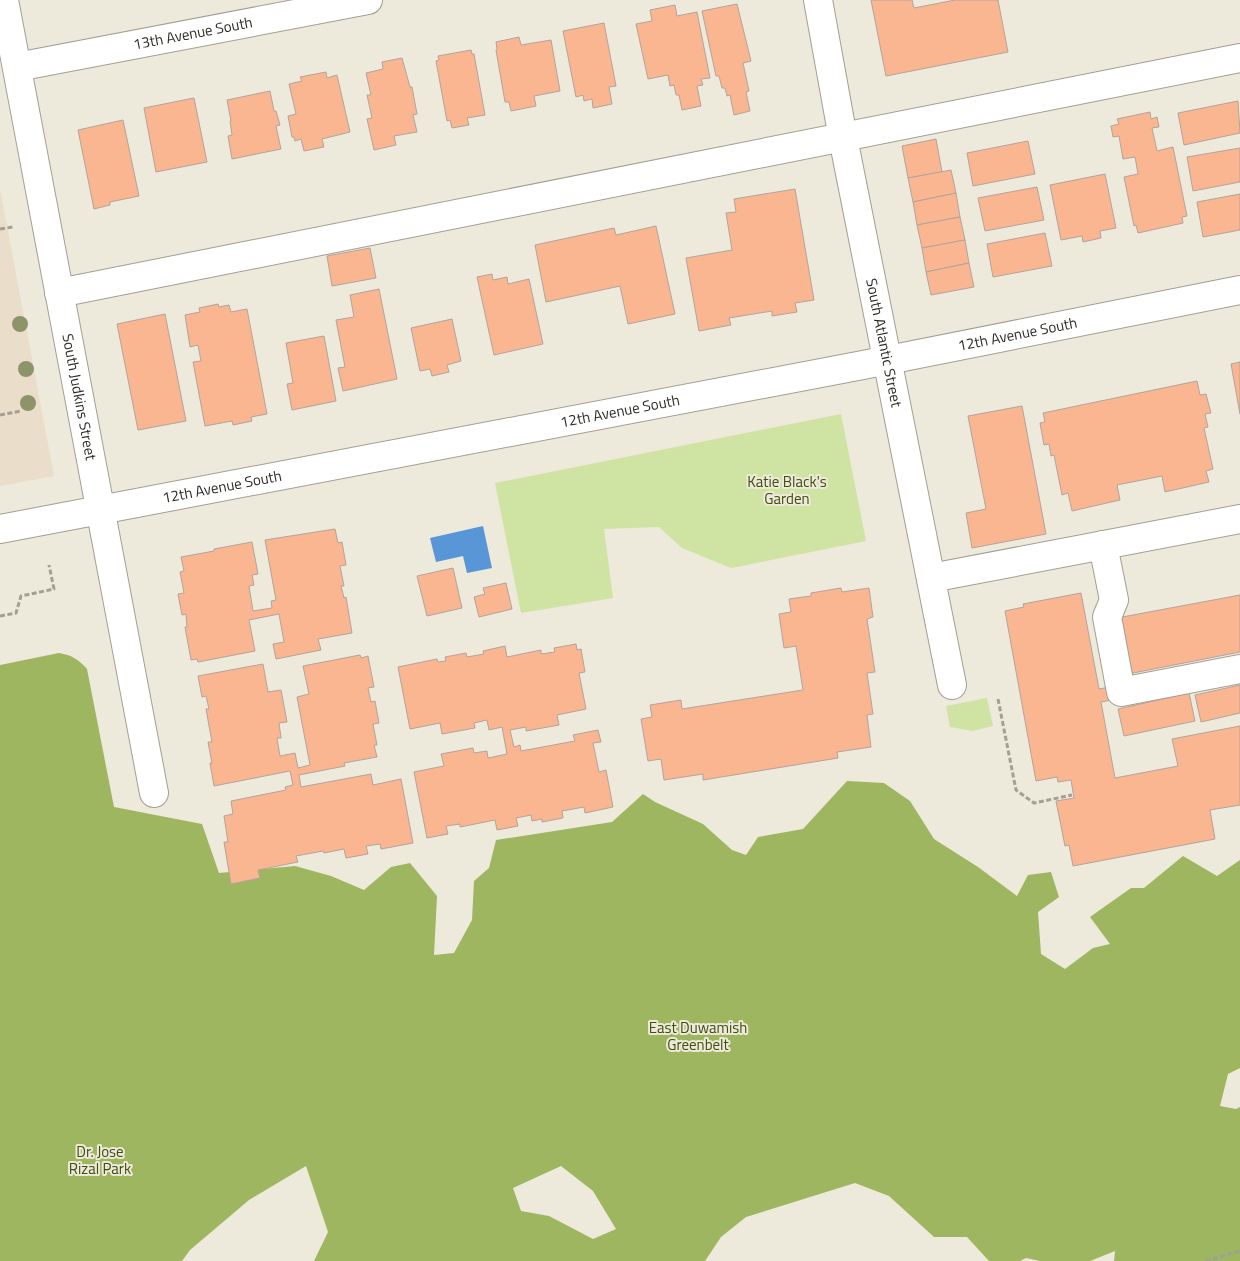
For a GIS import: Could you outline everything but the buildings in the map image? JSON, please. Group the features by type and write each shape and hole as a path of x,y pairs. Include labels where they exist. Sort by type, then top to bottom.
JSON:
{"street":[{"name":"South Judkins Street","path":"4,0 154,793"},
{"name":"13th Avenue South","path":"17,67 368,0"},
{"name":"South Atlantic Street","path":"818,0 843,138 952,685"},
{"path":"59,293 1240,58"},
{"name":"12th Avenue South","path":"0,529 888,360 1240,290"},
{"path":"931,578 1240,519"},
{"path":"1103,545 1114,600 1107,617 1121,692 1240,669"}],"path":[{"path":"0,229 13,227"},
{"path":"0,415 21,411"},
{"path":"0,616 16,613 21,596 54,589 49,565"},
{"path":"998,699 1016,790 1034,803 1072,795"},
{"path":"1206,1261 1240,1251"}],"shaded area":[{"path":"0,189 54,476 0,486"}],"green space":[{"name":"Katie Black's Garden","path":"841,414 866,541 731,568 682,548 659,527 604,529 613,598 521,613 495,483"},
{"name":"East Duwamish Greenbelt","path":"59,653 75,658 81,663 87,669 114,807 202,824 219,873 295,866 331,876 364,890 391,867 410,863 437,896 434,955 454,953 472,920 474,881 489,868 496,840 612,822 643,794 655,802 703,824 732,850 746,855 758,837 803,829 847,781 884,783 910,801 934,839 978,867 1017,896 1028,875 1051,872 1059,897 1038,912 1041,954 1065,969 1093,948 1110,944 1090,917 1131,888 1144,888 1183,856 1217,876 1240,860 1240,1068 1228,1074 1220,1106 1236,1109 1240,1107 1240,1261 1114,1261 1115,1251 1090,1261 1040,1261 1026,1258 1020,1261 989,1261 967,1237 934,1237 889,1196 855,1183 746,1217 721,1237 705,1261 314,1261 328,1232 306,1166 249,1200 190,1250 182,1261 0,1261 0,665","holes":["561,1166 593,1191 616,1229 593,1239 549,1216 521,1211 513,1188"]},
{"path":"987,698 993,726 973,731 950,727 946,706"}],"water":[{"path":"483,526 492,568 467,573 463,556 436,562 430,538"}],"park label":[{"name":"Dr. Jose Rizal Park","path":"100,1160"}]}
